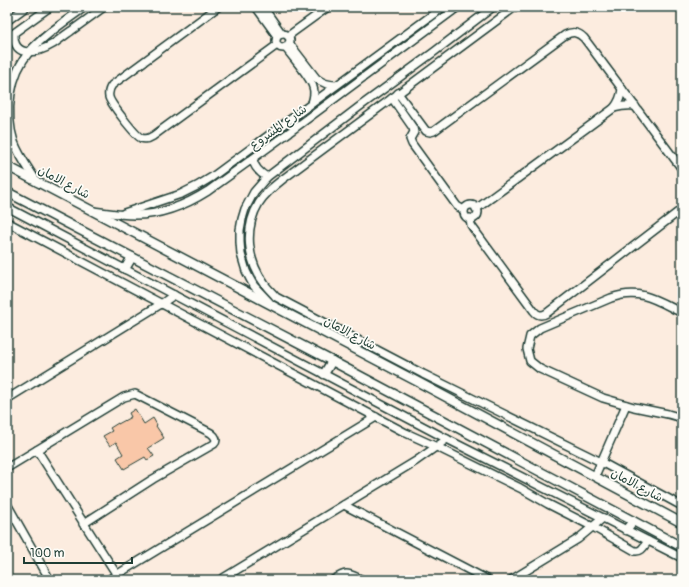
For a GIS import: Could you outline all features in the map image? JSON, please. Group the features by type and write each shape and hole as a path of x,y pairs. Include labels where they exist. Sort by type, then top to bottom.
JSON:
{"street":[{"path":"7,21 26,7"},
{"path":"7,38 50,7"},
{"path":"37,182 23,160 15,142 10,124 9,105 12,87 19,69 29,52 42,39 85,7"},
{"path":"14,34 13,40 16,47 22,51 38,51 54,44 104,7"},
{"path":"218,7 112,85 108,93 110,101 138,137 146,139 153,136 277,45 276,39 284,39 328,7"},
{"path":"256,7 316,78 328,85 336,85"},
{"path":"263,7 311,81 314,88 312,102"},
{"path":"120,215 181,194 212,177 443,7"},
{"name":"شارع المشروع","path":"91,210 120,215 151,214 181,206 195,199 253,159 458,7"},
{"path":"273,306 254,286 241,254 240,230 245,209 254,192 267,178 493,7"},
{"path":"515,7 270,189 259,203 252,219 249,236 250,253 255,270 264,284 276,297 423,374 601,462 682,506"},
{"path":"395,96 426,131 434,131 565,35 575,33 584,38 682,169"},
{"path":"434,52 441,62"},
{"path":"470,218 475,216 477,211 476,209 614,108 621,96 622,89"},
{"path":"395,96 413,128 414,132 410,139 412,144 457,206 464,210 467,218 470,218"},
{"path":"614,108 628,105 635,106"},
{"path":"359,107 367,116"},
{"path":"285,123 291,131"},
{"path":"253,159 257,169 267,178"},
{"name":"شارع الامان","path":"7,166 682,523"},
{"path":"7,192 332,361 682,547"},
{"path":"464,210 466,207 472,205 476,209"},
{"path":"7,207 447,439 682,558"},
{"path":"470,218 473,228 536,314 544,315 682,209"},
{"path":"7,222 406,433 520,488 636,551 641,550 648,541"},
{"path":"125,269 132,257"},
{"path":"682,313 651,298 641,295 621,294 540,328 530,336 527,349 530,361 540,369 603,398 682,418"},
{"path":"7,399 174,295"},
{"path":"324,374 332,361"},
{"path":"7,468 124,397 135,394 211,433 215,437 216,441 214,444 83,524"},
{"path":"595,476 626,405"},
{"path":"108,580 376,417"},
{"path":"220,580 416,461 447,439"},
{"path":"37,450 117,575"},
{"path":"7,504 50,580"},
{"path":"344,505 488,580"},
{"path":"511,580 578,539 603,518"},
{"path":"626,530 633,521"},
{"path":"333,580 343,574 350,574 363,580"}],"building":[{"path":"135,409 144,424 153,418 157,425 156,426 164,438 148,448 154,456 147,460 145,457 124,469 117,458 123,454 116,442 110,446 103,436 112,431 110,428 131,417 129,413"}]}
